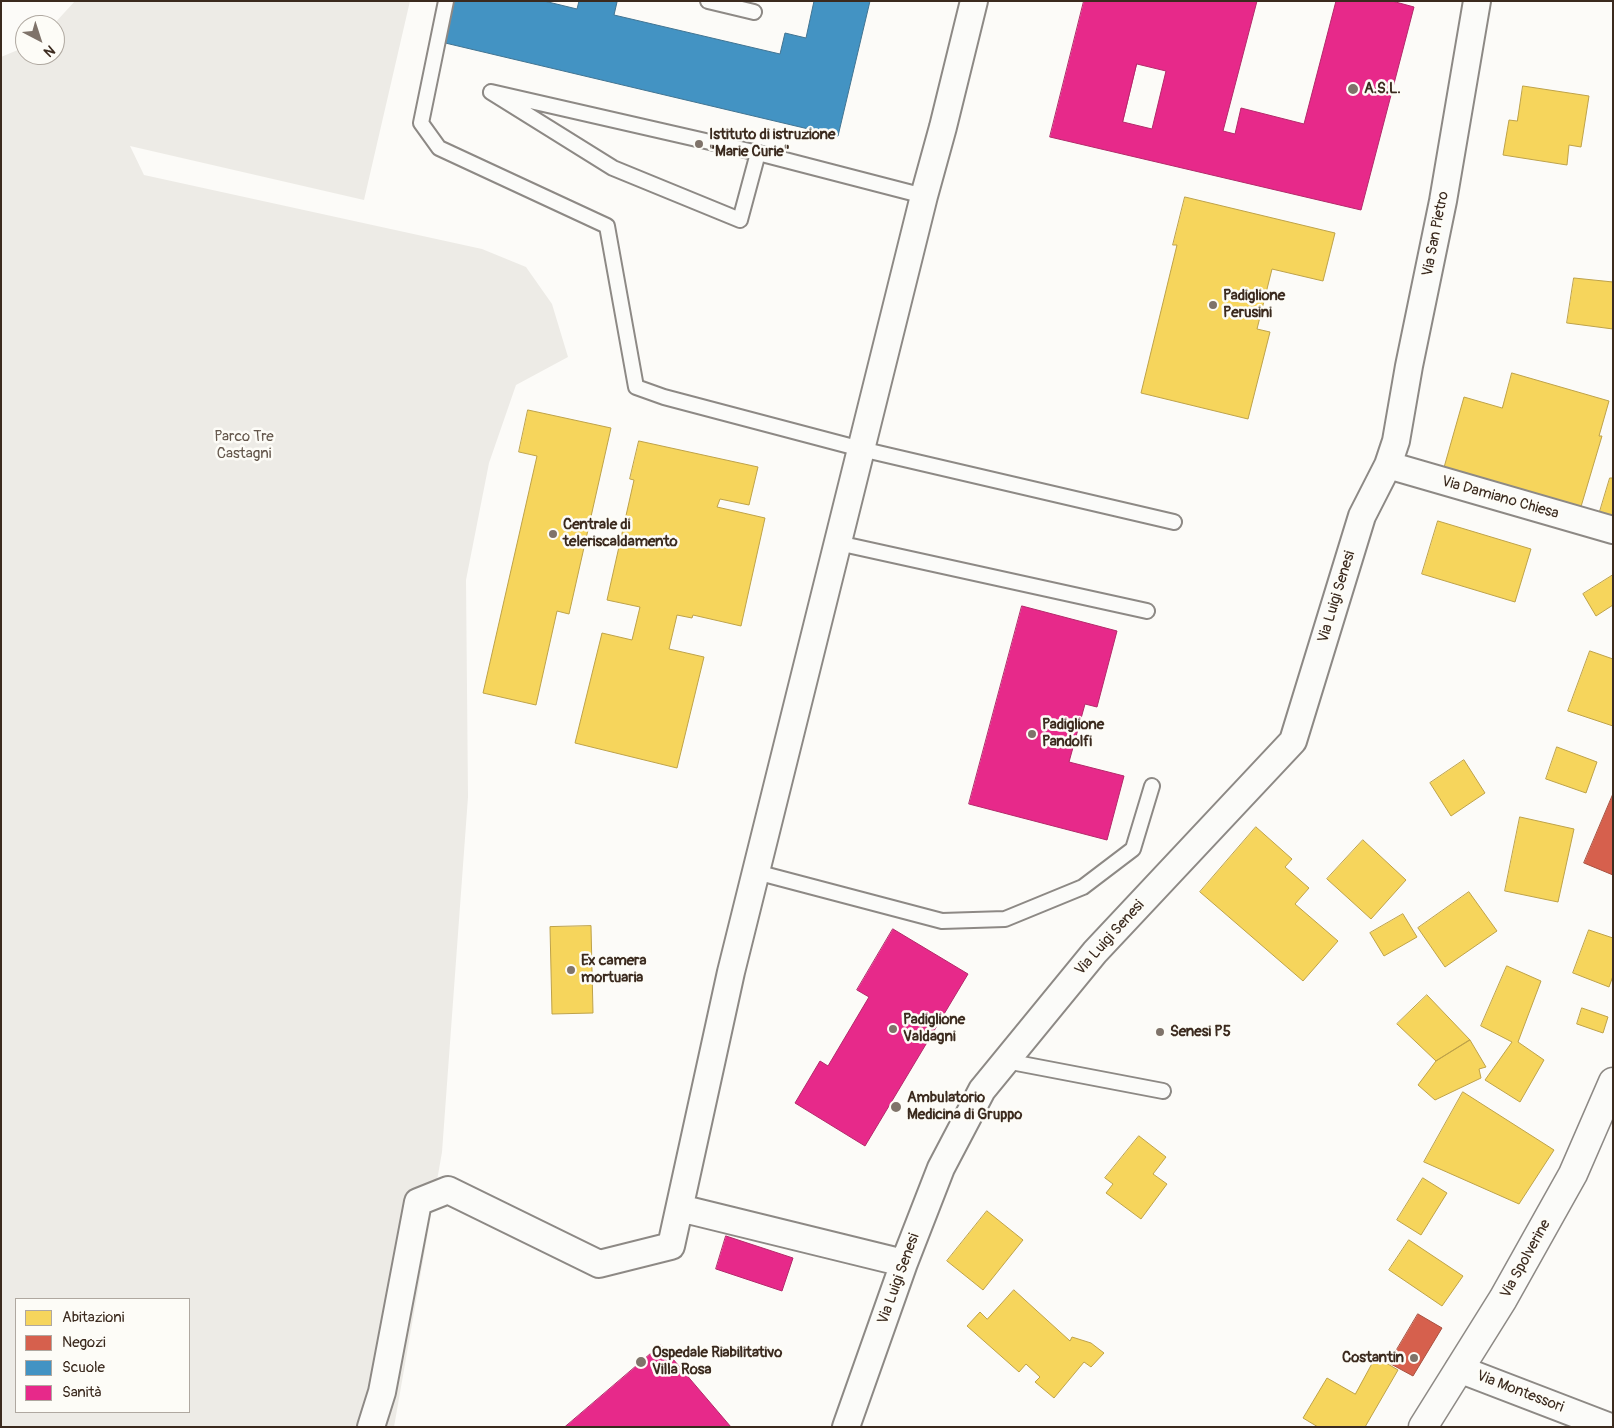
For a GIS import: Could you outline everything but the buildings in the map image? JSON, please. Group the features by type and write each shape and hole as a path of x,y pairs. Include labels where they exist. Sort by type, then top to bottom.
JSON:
{"main road":[{"name":"Via Spolverine","path":"1424,1427 1504,1299 1574,1174 1613,1082"}],"street":[{"path":"371,1427 382,1392 418,1202 448,1190 599,1264 671,1246 731,972 974,1"},
{"name":"Via San Pietro","path":"1388,465 1396,441 1409,366 1443,201 1477,1"},
{"name":"Via Damiano Chiesa","path":"1388,465 1613,530"},
{"name":"Via Luigi Senesi","path":"846,1427 904,1263 941,1168 982,1090 1095,952 1293,741 1362,516 1388,465"},
{"path":"680,1208 904,1263"},
{"name":"Via Montessori","path":"1459,1369 1596,1424"}],"lane":[{"path":"446,1 421,123 439,148 608,226 636,387 664,397 861,449 1174,522"},
{"path":"708,1 754,12"},
{"path":"758,153 740,220 613,168 491,92 758,153 924,196"},
{"path":"838,544 1147,610"},
{"path":"756,872 942,921 1005,919 1083,887 1133,850 1152,786"},
{"path":"1006,1061 1163,1091"}],"green space":[{"name":"Parco Tre Castagni","path":"75,1 410,1 364,200 130,146 144,175 482,249 526,267 552,304 568,357 516,385 489,463 466,580 468,797 442,1152 394,1427 1,1427 1,57 15,51 15,65 65,65 65,15 62,15"}],"place":[{"name":"A.S.L.","path":"1353,89"},
{"name":"Istituto di istruzione \"Marie Curie\"","path":"699,144"},
{"name":"Padiglione Perusini","path":"1213,305"},
{"name":"Centrale di teleriscaldamento","path":"553,534"},
{"name":"Padiglione Pandolfi","path":"1032,734"},
{"name":"Ex camera mortuaria","path":"571,970"},
{"name":"Padiglione Valdagni","path":"893,1029"},
{"name":"Senesi P5","path":"1160,1032"},
{"name":"Ambulatorio Medicina di Gruppo","path":"896,1107"},
{"name":"Costantin","path":"1414,1358"},
{"name":"Ospedale Riabilitativo Villa Rosa","path":"641,1362"}]}
